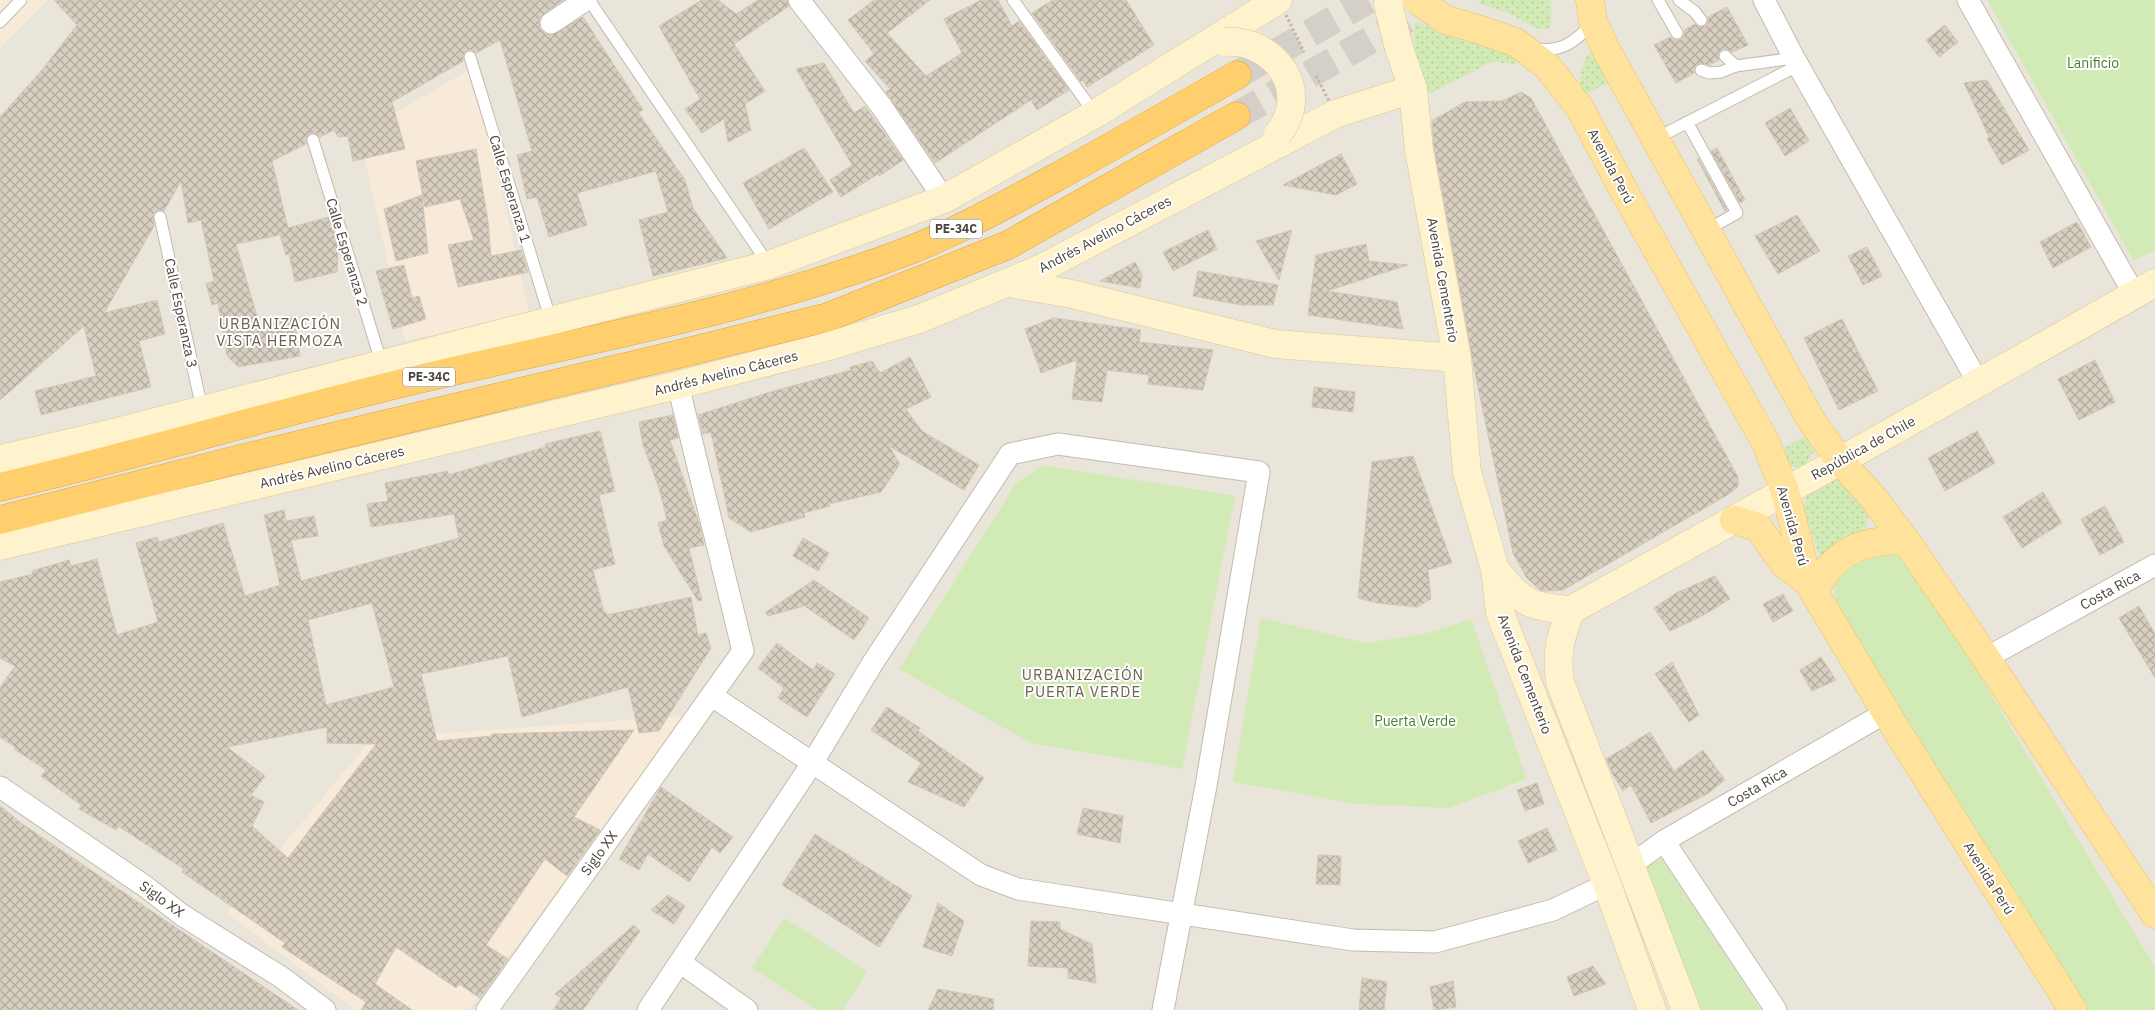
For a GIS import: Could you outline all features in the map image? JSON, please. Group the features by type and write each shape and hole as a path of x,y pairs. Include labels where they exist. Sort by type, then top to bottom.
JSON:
{"highway":[{"name":"PE-34C","path":"0,487 91,466 209,432 412,381 650,326 814,284 908,251 989,214 1237,75"},
{"name":"Andrés Avelino Cáceres","path":"0,520 828,317 1008,245 1236,116"}],"main road":[{"path":"0,459 101,436 769,265 944,199 1214,44 1278,0"},
{"name":"Avenida Cementerio","path":"1389,0 1388,4 1399,48 1413,89 1419,150 1457,358 1467,472 1495,569 1500,613 1607,884 1652,1010"},
{"path":"1416,0 1446,20 1517,42"},
{"path":"1597,7 1604,46 1811,420 1840,461 1875,500 1906,540 2155,914"},
{"path":"1214,44 1241,42 1258,47 1276,61 1291,91 1292,108 1288,120 1260,154"},
{"name":"Avenida Perú","path":"1517,42 1547,66 1580,108 1625,194 1766,443 1785,491 1812,587 1885,713 2073,1010"},
{"name":"Andrés Avelino Cáceres","path":"0,546 678,386 911,322 1040,269 1335,114 1413,89"},
{"path":"1009,283 1072,294 1275,344 1457,358"},
{"name":"República de Chile","path":"1571,610 1840,461 2144,288"},
{"path":"1734,520 1758,527 1784,564 1812,587 1834,562 1850,550 1867,542 1886,539 1906,540"},
{"path":"1495,569 1514,593 1540,608 1571,610 1561,634 1557,659 1560,682 1686,1010"}],"street":[{"path":"550,23 587,0"},
{"path":"799,0 882,107 944,199"},
{"path":"1764,0 1797,62 1978,382"},
{"path":"1968,0 2144,288"},
{"name":"Siglo XX","path":"487,1010 743,651 678,386"},
{"path":"648,1010 813,762 872,664 1010,454 1058,444 1259,472 1208,776 1163,1010"},
{"name":"Costa Rica","path":"1986,658 2155,565"},
{"path":"712,696 980,875 1018,889 1353,940 1435,942 1553,910 1607,884"},
{"name":"Costa Rica","path":"1632,866 1664,841 1885,713"},
{"name":"Siglo XX","path":"0,786 182,914 281,977 325,1010"},
{"path":"1664,841 1776,1010"},
{"path":"681,963 747,1010"}],"lane":[{"path":"0,22 21,0"},
{"path":"587,0 769,265"},
{"path":"1013,0 1095,114"},
{"path":"1658,0 1677,33"},
{"path":"1680,0 1695,12 1701,20"},
{"path":"1517,42 1536,49 1549,50 1561,48 1574,42 1597,7"},
{"path":"1726,56 1736,66"},
{"name":"Calle Esperanza 1","path":"470,57 551,321"},
{"path":"1701,70 1709,73 1721,72 1736,66 1797,62"},
{"path":"1655,139 1797,62"},
{"path":"1687,122 1737,213 1705,231"},
{"name":"Calle Esperanza 2","path":"313,140 382,364"},
{"name":"Calle Esperanza 3","path":"160,217 202,409"}],"shaded area":[{"path":"0,0 47,0 0,48"},
{"path":"47,0 2155,0 2155,1010 0,1010 0,48"},
{"path":"474,67 529,313 405,341 359,134"},
{"path":"687,716 469,1010 355,1010 227,913 372,738"}],"green space":[{"path":"1482,0 1551,0 1549,28 1534,27 1508,13 1477,3"},
{"name":"Lanificio","path":"1987,0 2155,0 2155,250 2134,261"},
{"path":"1416,22 1434,31 1517,58 1516,64 1492,62 1417,100 1414,28"},
{"path":"1594,49 1611,81 1584,95 1580,84 1580,77 1586,58"},
{"path":"1807,435 1813,452 1803,465 1792,467 1785,460 1780,450"},
{"path":"1043,465 1235,496 1182,769 1031,743 899,669 1016,483"},
{"path":"1834,478 1840,478 1866,507 1868,517 1866,527 1847,537 1820,559 1804,508 1805,502 1813,489"},
{"path":"1893,553 1901,559 1930,593 2155,967 2155,1010 2086,1010 1841,617 1835,598 1835,584 1853,556"},
{"name":"Puerta Verde","path":"1261,618 1366,643 1427,633 1471,619 1527,779 1449,808 1357,804 1233,782"},
{"path":"1662,859 1761,1010 1697,1010 1640,869"},
{"path":"785,918 867,972 842,1010 816,1010 752,968"}],"building":[{"path":"54,0 563,0 540,17 540,29 545,34 552,35 583,17 643,110 638,112 685,180 693,208 727,258 653,276 639,220 668,212 656,171 577,193 587,225 549,237 537,197 527,199 517,155 532,151 500,40 476,53 472,50 467,50 463,55 463,61 392,102 405,149 353,161 348,136 338,137 334,130 320,137 315,133 310,133 306,138 306,144 272,161 288,228 329,217 338,249 337,272 295,282 289,254 286,255 280,235 236,244 259,323 294,317 300,356 238,367 227,356 218,303 212,305 206,284 214,281 201,220 188,223 181,181 164,211 158,210 153,214 154,226 104,313 157,300 165,334 139,341 151,387 41,415 35,391 96,376 84,326 0,400 0,117 42,70 77,25"},
{"path":"702,0 718,0 736,14 758,0 787,0 789,6 734,44 765,91 745,104 751,130 728,142 724,119 702,133 685,109 700,99 659,26"},
{"path":"874,0 930,0 887,33 926,76 962,53 944,19 981,0 998,0 1012,26 1019,21 1069,90 1037,110 1031,100 935,163 886,92 890,89 865,61 874,54 848,20"},
{"path":"1053,0 1126,0 1154,45 1087,87 1083,80 1081,82 1032,13"},
{"path":"1727,7 1748,45 1732,52 1722,49 1718,54 1719,60 1709,65 1697,64 1694,68 1694,73 1676,83 1654,45 1670,37 1674,40 1680,40 1684,36 1684,30 1695,24 1699,27 1705,26 1708,22 1708,17"},
{"path":"1945,25 1958,42 1939,57 1926,40"},
{"path":"824,63 854,113 865,106 903,160 841,197 830,180 852,165 796,69"},
{"path":"1987,80 2029,150 2002,165 1987,139 1989,137 1964,83"},
{"path":"1521,92 1531,98 1738,477 1738,487 1729,494 1563,590 1540,590 1526,577 1513,553 1474,368 1434,148 1433,120 1465,102 1502,101"},
{"path":"1790,108 1809,141 1785,156 1765,123"},
{"path":"804,148 833,192 769,229 743,183"},
{"path":"1717,148 1745,200 1740,203 1711,151"},
{"path":"476,149 488,221 491,256 521,250 528,272 458,287 448,245 474,240 460,199 425,207 416,161"},
{"path":"1341,154 1357,184 1336,195 1283,185"},
{"path":"1698,158 1727,210 1725,211"},
{"path":"422,195 428,253 396,261 384,209"},
{"path":"1797,215 1820,251 1778,274 1755,236"},
{"path":"2077,222 2091,247 2053,268 2040,242"},
{"path":"1208,230 1217,249 1173,271 1163,252"},
{"path":"1292,230 1279,280 1256,241"},
{"path":"1366,244 1369,261 1408,265 1327,291 1397,302 1403,329 1308,315 1316,255"},
{"path":"1867,247 1882,276 1863,285 1848,256"},
{"path":"1135,262 1142,275 1140,288 1100,281"},
{"path":"404,265 412,298 419,296 426,319 393,329 376,271"},
{"path":"1198,271 1278,285 1273,305 1241,305 1193,296"},
{"path":"1054,318 1141,330 1139,342 1213,350 1203,390 1148,384 1149,375 1107,370 1102,402 1072,399 1077,360 1041,373 1025,329"},
{"path":"1842,319 1878,391 1839,410 1804,338"},
{"path":"910,357 931,397 906,409 922,431 979,465 964,490 889,446 900,464 881,492 829,504 830,506 804,513 805,517 751,532 729,518 711,432 703,434 698,415 770,392 851,370 850,367 872,361 880,373"},
{"path":"2095,360 2115,402 2079,420 2058,379"},
{"path":"1314,387 1355,392 1353,412 1312,407"},
{"path":"673,415 678,438 670,440 699,523 704,545 689,548 702,600 698,601 664,546 658,523 667,520 659,488 643,445 639,422"},
{"path":"600,431 615,491 599,495 615,564 593,570 604,612 607,615 691,597 698,635 706,633 711,648 659,731 639,733 628,687 522,717 508,656 421,674 437,741 492,736 492,734 634,730 574,817 600,830 567,876 545,859 486,945 508,959 480,998 459,984 456,988 396,947 375,984 412,1010 361,1010 366,1002 282,947 285,943 182,872 184,869 118,826 116,830 79,809 81,805 41,776 46,770 14,749 15,747 0,737 0,687 15,666 0,658 0,582 33,574 32,571 69,560 71,566 97,559 117,635 158,622 136,543 157,537 159,542 223,523 245,596 280,585 264,515 284,510 286,521 314,516 318,536 291,540 301,581 459,538 454,514 371,527 367,504 388,501 385,483 448,471 448,475 546,447 545,444","holes":["372,603 394,687 326,705 308,620","327,727 327,743 376,744 288,858 252,826 264,802 251,795 265,776 227,747"]},
{"path":"1977,431 1995,463 1945,491 1928,458"},
{"path":"1413,456 1452,563 1428,570 1431,599 1417,607 1377,603 1358,598 1372,462"},
{"path":"2043,492 2062,523 2022,548 2003,517"},
{"path":"2105,506 2124,542 2100,555 2081,519"},
{"path":"803,538 829,553 818,571 793,556"},
{"path":"1715,576 1730,599 1702,616 1670,631 1654,608 1676,593"},
{"path":"814,580 869,618 854,640 806,607 807,605 768,616 766,612"},
{"path":"1783,594 1793,611 1773,622 1763,604"},
{"path":"2139,606 2155,634 2155,678 2119,618"},
{"path":"777,643 813,670 817,663 835,674 807,717 778,698 784,688 758,668"},
{"path":"1821,657 1836,680 1812,691 1800,670"},
{"path":"1672,662 1699,715 1689,722 1655,674"},
{"path":"887,707 920,728 918,731 984,778 964,807 908,782 921,763 871,730"},
{"path":"1650,732 1674,771 1703,750 1725,780 1707,794 1651,823 1631,785 1623,791 1606,759"},
{"path":"1537,783 1544,804 1525,811 1517,790"},
{"path":"661,787 733,837 720,853 712,847 689,882 648,854 639,870 619,859"},
{"path":"0,806 21,823 298,1010 0,1010"},
{"path":"1083,808 1123,816 1120,843 1077,834"},
{"path":"1547,828 1557,850 1528,863 1518,841"},
{"path":"815,834 912,896 879,947 782,885"},
{"path":"1318,855 1341,856 1340,885 1316,884"},
{"path":"668,895 685,906 674,924 651,910"},
{"path":"938,903 964,921 952,956 923,947"},
{"path":"1031,921 1060,922 1060,929 1092,944 1096,983 1068,978 1068,968 1028,966"},
{"path":"634,925 640,931 583,1010 553,1010 561,998 555,994"},
{"path":"1593,966 1606,984 1574,996 1567,977"},
{"path":"1362,978 1387,982 1384,1010 1359,1010"},
{"path":"1453,981 1456,1007 1434,1010 1430,987"},
{"path":"938,989 994,999 993,1010 928,1010"}],"tunnel":[{"path":"1237,75 1368,0"},
{"path":"1236,116 1441,0"}],"district":[{"name":"URBANIZACIÓN VISTA HERMOZA","path":"280,332"},
{"name":"URBANIZACIÓN PUERTA VERDE","path":"1083,684"}]}
